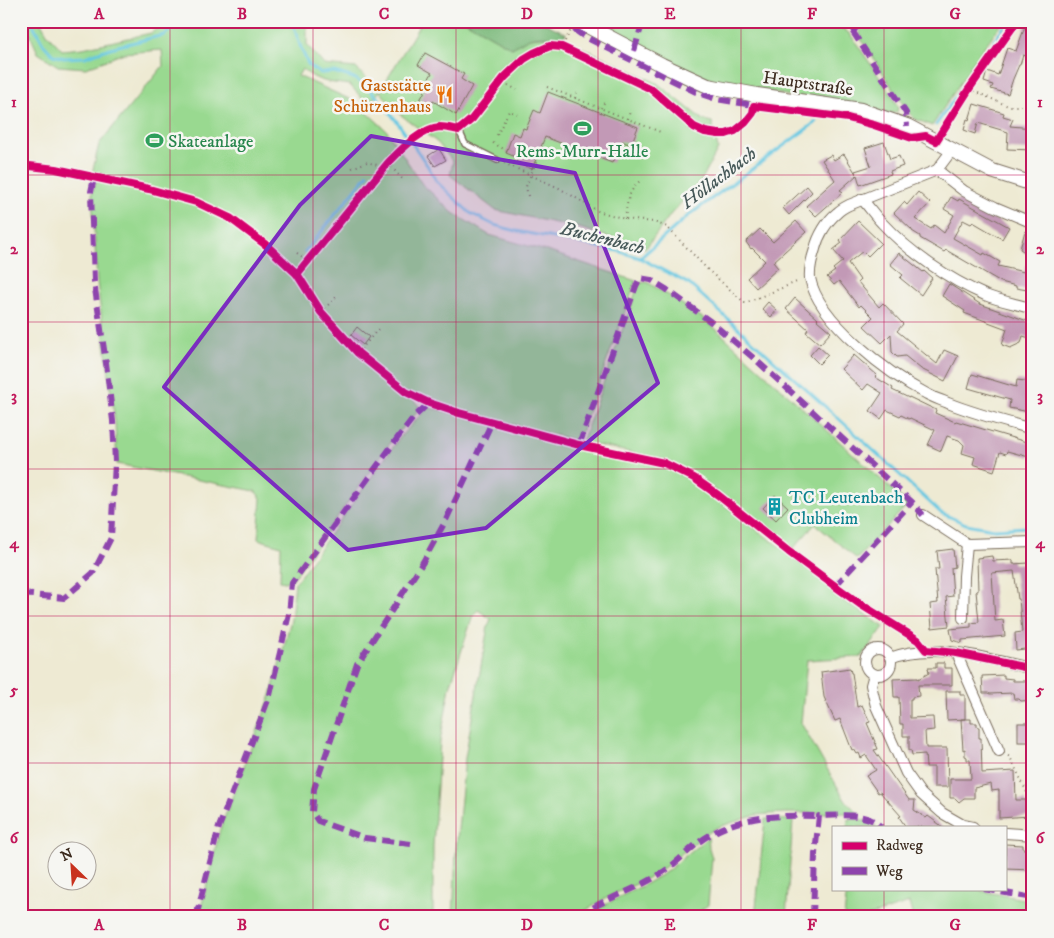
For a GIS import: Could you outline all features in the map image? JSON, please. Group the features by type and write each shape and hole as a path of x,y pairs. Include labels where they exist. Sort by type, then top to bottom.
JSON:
{"street":[{"name":"Hauptstraße","path":"575,25 708,86 861,110 907,126 992,170 1033,184"},
{"path":"952,150 937,170 862,199 836,213 816,243 811,262 810,277 813,289 824,307 857,344 878,363 902,379 929,395 973,412 1033,428"},
{"path":"937,170 964,191 1033,223"},
{"path":"862,199 881,223 904,244 934,266 959,282 986,295 1033,309"},
{"path":"923,515 967,544 1033,542"},
{"path":"964,618 964,576 967,544"},
{"path":"890,658 902,653 926,650 956,653 1033,669"},
{"path":"872,651 884,651 890,658 890,666 882,674 874,674 865,666 866,657 872,651"},
{"path":"956,653 999,750"},
{"path":"874,674 871,685 876,706 906,773 921,794 942,814 968,826"},
{"path":"1006,833 1033,836"}],"lane":[{"path":"460,130 472,119 504,78 524,59 550,46 562,48 650,89 694,127 705,132 726,134 745,123 753,113 757,95"},
{"path":"421,134 434,128 442,127 460,130"},
{"path":"460,130 466,144 497,160"},
{"path":"738,511 860,604 918,640 926,650"}],"path":[{"path":"562,48 575,25"},
{"path":"554,90 556,85"},
{"path":"547,87 663,132"},
{"path":"969,89 1008,106 1032,106"},
{"path":"575,98 577,93"},
{"path":"601,108 604,103"},
{"path":"498,135 509,111 517,114"},
{"path":"628,119 630,112"},
{"path":"493,143 507,151"},
{"path":"528,196 526,188 531,175 541,152 546,154"},
{"path":"497,160 559,188 598,211 625,219 654,222 667,227 708,270 745,303 810,277"},
{"path":"352,168 367,162 384,167"},
{"path":"388,163 404,181"},
{"path":"625,219 627,201 634,186 641,180"},
{"path":"297,253 308,261"},
{"path":"322,312 338,295"},
{"path":"358,353 379,328"},
{"path":"1010,758 1033,805"}],"highlighted area":[{"path":"371,136 575,173 658,383 486,528 348,550 164,387 300,205"}],"green space":[{"path":"24,21 40,21 48,35 62,50 83,48 151,33 168,21 304,21 307,25 307,45 324,65 356,68 380,91 368,105 350,85 319,79 302,69 298,76 356,102 387,131 422,184 453,213 489,235 550,252 636,281 578,441 461,411 407,393 419,406 416,414 396,435 293,579 285,582 280,581 281,546 258,539 261,498 255,491 117,464 115,422 97,282 92,193 96,181 142,188 92,174 99,144 163,66 162,50 124,53 86,68 58,66 38,53"},
{"path":"422,21 465,21 512,48 529,38 557,38 588,50 657,83 703,120 712,122 718,149 701,181 671,214 646,248 579,228 495,210 450,175 453,162 438,143 397,112 380,91"},
{"path":"465,21 540,21 566,33 562,40 542,36 534,37 512,48"},
{"path":"591,21 832,21 850,34 891,94 898,107 897,112 891,113 768,92 709,79 686,71"},
{"path":"864,21 1004,21 981,51 932,126 915,119 908,112 861,39 859,28"},
{"path":"647,282 707,321 908,504 857,559 815,524 793,549 696,476 666,460 582,442 639,283"},
{"path":"428,407 578,447 664,466 693,481 836,590 833,594 884,627 861,657 807,660 801,723 845,800 858,813 756,815 718,827 703,836 660,871 574,917 453,917 456,851 465,758 488,626 491,619 478,610 473,615 450,687 440,742 433,846 433,917 199,917 220,829 271,695 291,620 295,583 401,436"},
{"path":"765,819 793,820 786,917 755,917"},
{"path":"848,819 856,819 864,820 875,826 847,826"},
{"path":"708,837 712,858 708,905 691,917 583,917 666,872"},
{"path":"847,890 977,890 1033,901 1033,917 913,917 909,903 866,917 844,917"}],"building":[{"path":"1027,21 1033,21 1033,58 1023,55 1008,94 991,89 993,85 984,82 987,71 998,75 1007,48 1016,51"},
{"name":"Gaststätte Schützenhaus","path":"425,53 464,74 461,79 472,86 456,115 433,101 430,105 420,100 425,91 423,89 432,73 418,65"},
{"name":"Rems-Murr-Halle","path":"548,92 638,127 631,145 621,141 612,163 545,137 532,169 516,162 518,158 506,153 513,133 520,136 523,128 526,129 534,110 540,113"},
{"path":"974,104 1004,113 1003,116 1013,119 1010,126 1033,128 1033,150 1007,149 1008,132 978,123 975,134 964,130"},
{"path":"884,142 890,159 899,156 903,166 890,171 891,174 860,185 857,175 840,190 843,192 816,216 806,206 835,180 822,160 831,155 834,160 844,154 856,174 855,171 871,166 865,148"},
{"path":"439,149 446,160 435,166 428,156"},
{"path":"807,186 812,192 789,215 783,208"},
{"path":"918,192 930,203 915,219 931,229 934,225 944,233 954,215 944,209 951,197 958,201 959,199 1009,227 1002,239 973,222 971,224 963,220 953,238 1000,262 998,266 1024,272 1029,255 1020,249 1025,231 1033,234 1033,291 1016,288 1016,286 1001,282 946,250 944,252 920,238 894,213 904,202 907,205"},
{"path":"796,221 806,232 773,262 778,268 756,288 747,278 765,261 746,242 760,229 773,242"},
{"path":"858,221 881,243 868,256 863,251 848,263 860,280 858,282 879,307 883,303 903,324 897,331 937,364 944,350 958,356 945,381 921,369 905,356 897,357 892,352 891,334 882,343 864,326 873,317 861,305 859,307 839,281 834,285 827,277 843,261 833,250 842,243 840,240"},
{"path":"899,253 932,278 921,295 900,278 903,275 890,264"},
{"path":"949,284 980,304 1033,323 1033,339 1023,336 1021,343 1010,348 1002,345 1007,329 964,313 965,311 942,296"},
{"path":"795,298 831,332 820,344 806,332 808,329 786,309"},
{"path":"768,302 777,310 771,317 762,309"},
{"path":"357,327 369,337 363,345 351,335"},
{"path":"818,346 828,355 819,364 810,355"},
{"path":"854,355 877,375 875,377 893,388 892,390 936,410 935,413 955,422 1033,444 1029,457 1007,451 1006,454 1000,452 994,471 973,464 975,457 962,453 964,445 959,440 947,436 941,451 928,445 935,430 887,410 881,419 870,411 882,393 868,384 863,390 841,369"},
{"path":"972,374 1016,387 1017,380 1033,382 1033,411 1009,408 1010,400 968,388"},
{"name":"TC Leutenbach Clubheim","path":"775,495 788,507 776,520 763,508"},
{"path":"953,549 955,567 951,568 953,596 946,597 949,626 932,628 930,604 938,603 935,569 939,569 937,551"},
{"path":"992,556 993,561 1013,560 1013,564 1029,563 1031,582 1033,581 1033,648 1016,650 1015,633 1022,632 1014,571 992,573 995,621 1003,620 1005,636 962,640 962,643 952,640 950,629 971,627 971,623 979,622 976,591 978,591 977,558"},
{"path":"936,663 944,663 944,668 952,668 952,685 918,685 919,696 910,699 910,718 933,717 934,730 925,731 926,748 947,748 948,787 934,787 934,767 926,767 925,754 912,755 911,750 909,750 909,736 903,736 903,724 900,724 899,697 894,697 893,679 918,679 929,673 928,668 936,668"},
{"path":"850,668 857,707 862,705 870,722 867,723 878,749 874,750 909,800 915,800 914,810 926,818 928,816 942,826 905,826 899,817 901,816 880,792 878,793 866,776 876,770 866,755 861,758 859,753 857,754 854,749 852,750 840,719 835,721 824,697 821,672"},
{"path":"1004,675 1004,678 1013,679 1013,681 1033,681 1033,700 1021,701 1014,699 1013,693 983,693 982,676"},
{"path":"946,691 960,691 960,695 965,695 965,719 947,720"},
{"path":"961,719 971,719 971,723 977,723 977,727 979,727 982,773 1015,771 1016,800 1026,800 1030,816 999,818 999,790 992,791 991,784 974,788 974,798 964,798 959,802 955,798 950,798 950,779 971,779 970,760 967,760 965,749 963,750"},
{"path":"1018,723 1033,723 1033,742 1018,742"},
{"path":"1006,844 1023,845 1023,849 1033,849 1033,870 1006,869"}],"waterway":[{"name":"Buchenbach","path":"31,21 44,45 53,55 64,58 85,57 110,48 164,35 183,21"},
{"name":"Buchenbach","path":"290,21 308,64 321,73 334,72 354,78 368,88 398,123 437,182 470,213 494,225 516,231 618,251 640,258 689,284 941,513 966,524 994,529 1033,525"},
{"name":"Höllachbach","path":"936,125 1008,21"},
{"name":"Höllachbach","path":"640,258 688,216 816,122"},
{"path":"305,252 368,174"}],"marked path":[{"path":"558,21 585,37 698,93 716,99 759,106"},
{"path":"634,51 643,21"},
{"path":"837,21 853,32 906,113 907,126"},
{"path":"853,32 861,21"},
{"path":"21,594 64,598 93,573 111,538 115,462 113,421 94,282 91,192 94,178"},
{"path":"579,445 636,286 640,278 651,280 711,322 756,360 912,502 923,515"},
{"path":"196,917 219,827 270,695 289,614 292,583 399,436 413,418 429,403"},
{"path":"411,844 365,838 318,821 312,812 314,789 357,664 423,562 446,520 492,422"},
{"path":"835,586 912,502"},
{"path":"578,917 657,876 702,840 721,829 748,820 776,816 819,816"},
{"path":"813,917 815,854 819,816 861,816 880,826"},
{"path":"989,890 1033,898"}],"cycle path":[{"path":"297,274 388,163 405,146 419,135 433,128 442,127 459,130 472,119 504,78 524,59 550,46 562,47 651,89 694,127 705,132 726,134 735,131 753,113 754,106 848,118 912,138 926,136 936,141 969,89 1017,21"},
{"path":"21,165 56,169 149,189 196,202 230,218 266,245 297,274 321,312 358,353 406,392 429,403 459,413 579,445 664,463 694,478 718,495 789,552 860,604 918,640 926,650 956,653 1033,669"}],"place":[{"name":"Gaststätte Schützenhaus","path":"445,95"},
{"name":"Rems-Murr-Halle","path":"582,128"},
{"name":"Skateanlage","path":"154,141"},
{"name":"TC Leutenbach Clubheim","path":"775,507"}]}
